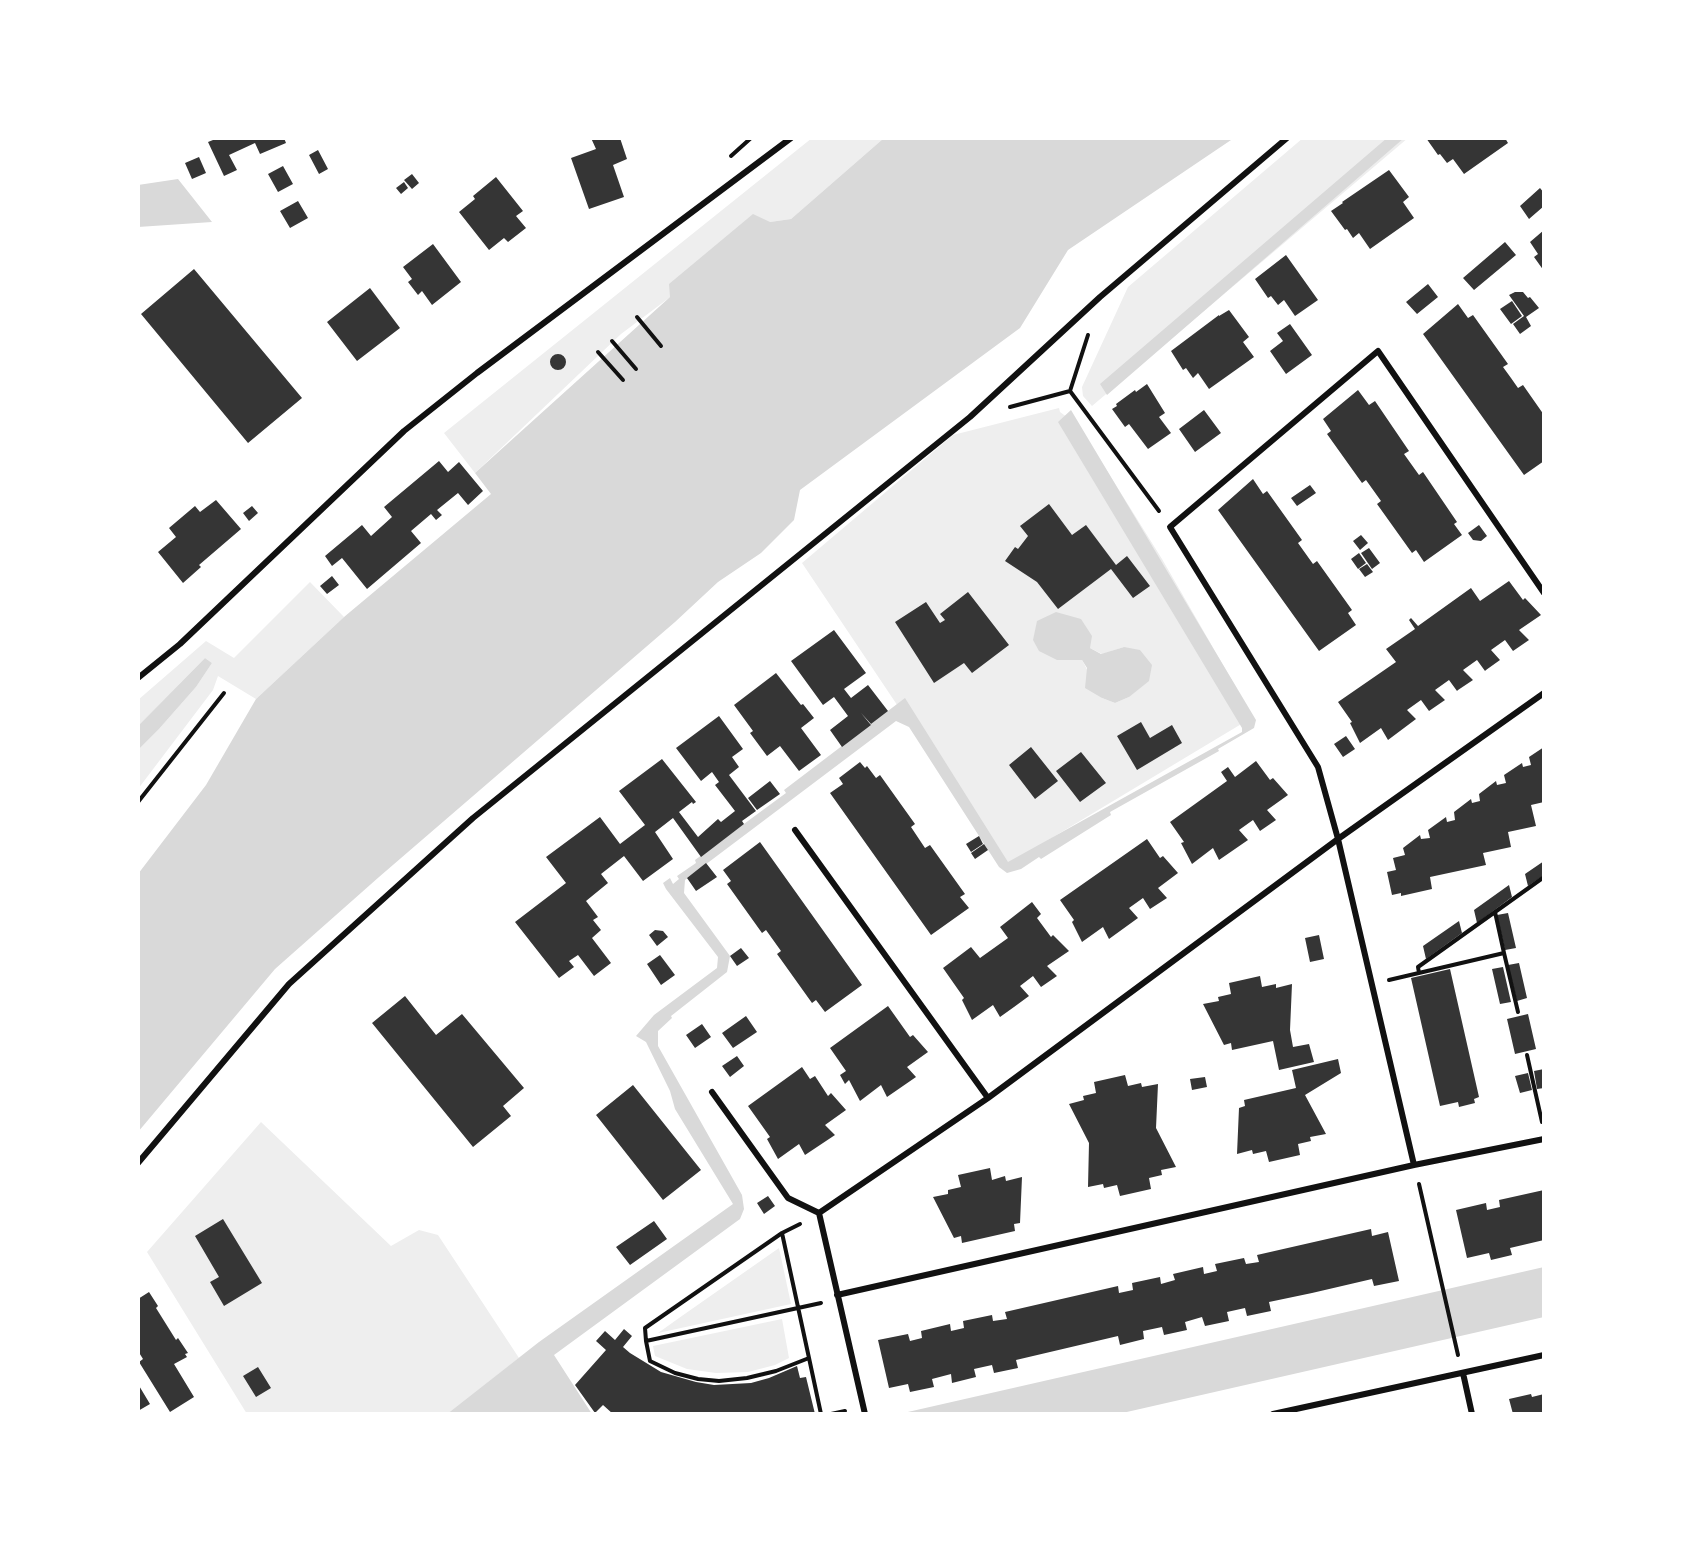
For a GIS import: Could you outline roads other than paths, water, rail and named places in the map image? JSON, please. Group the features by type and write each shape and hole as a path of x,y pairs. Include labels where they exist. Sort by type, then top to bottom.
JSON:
{"street":[{"path":"138,678 180,644 404,432 496,358 791,138"},
{"path":"138,1163 289,984 473,819 970,417 1100,297 1287,138"},
{"path":"1414,1165 1338,839 1318,767 1170,527 1378,351 1544,593"},
{"path":"819,1213 988,1098 1338,839 1544,693"},
{"path":"795,830 988,1098"},
{"path":"712,1092 788,1198 819,1213"},
{"path":"837,1297 1414,1165 1544,1139"},
{"path":"819,1213 865,1414"},
{"path":"1274,1414 1544,1355"},
{"path":"1463,1373 1472,1414"}]}
